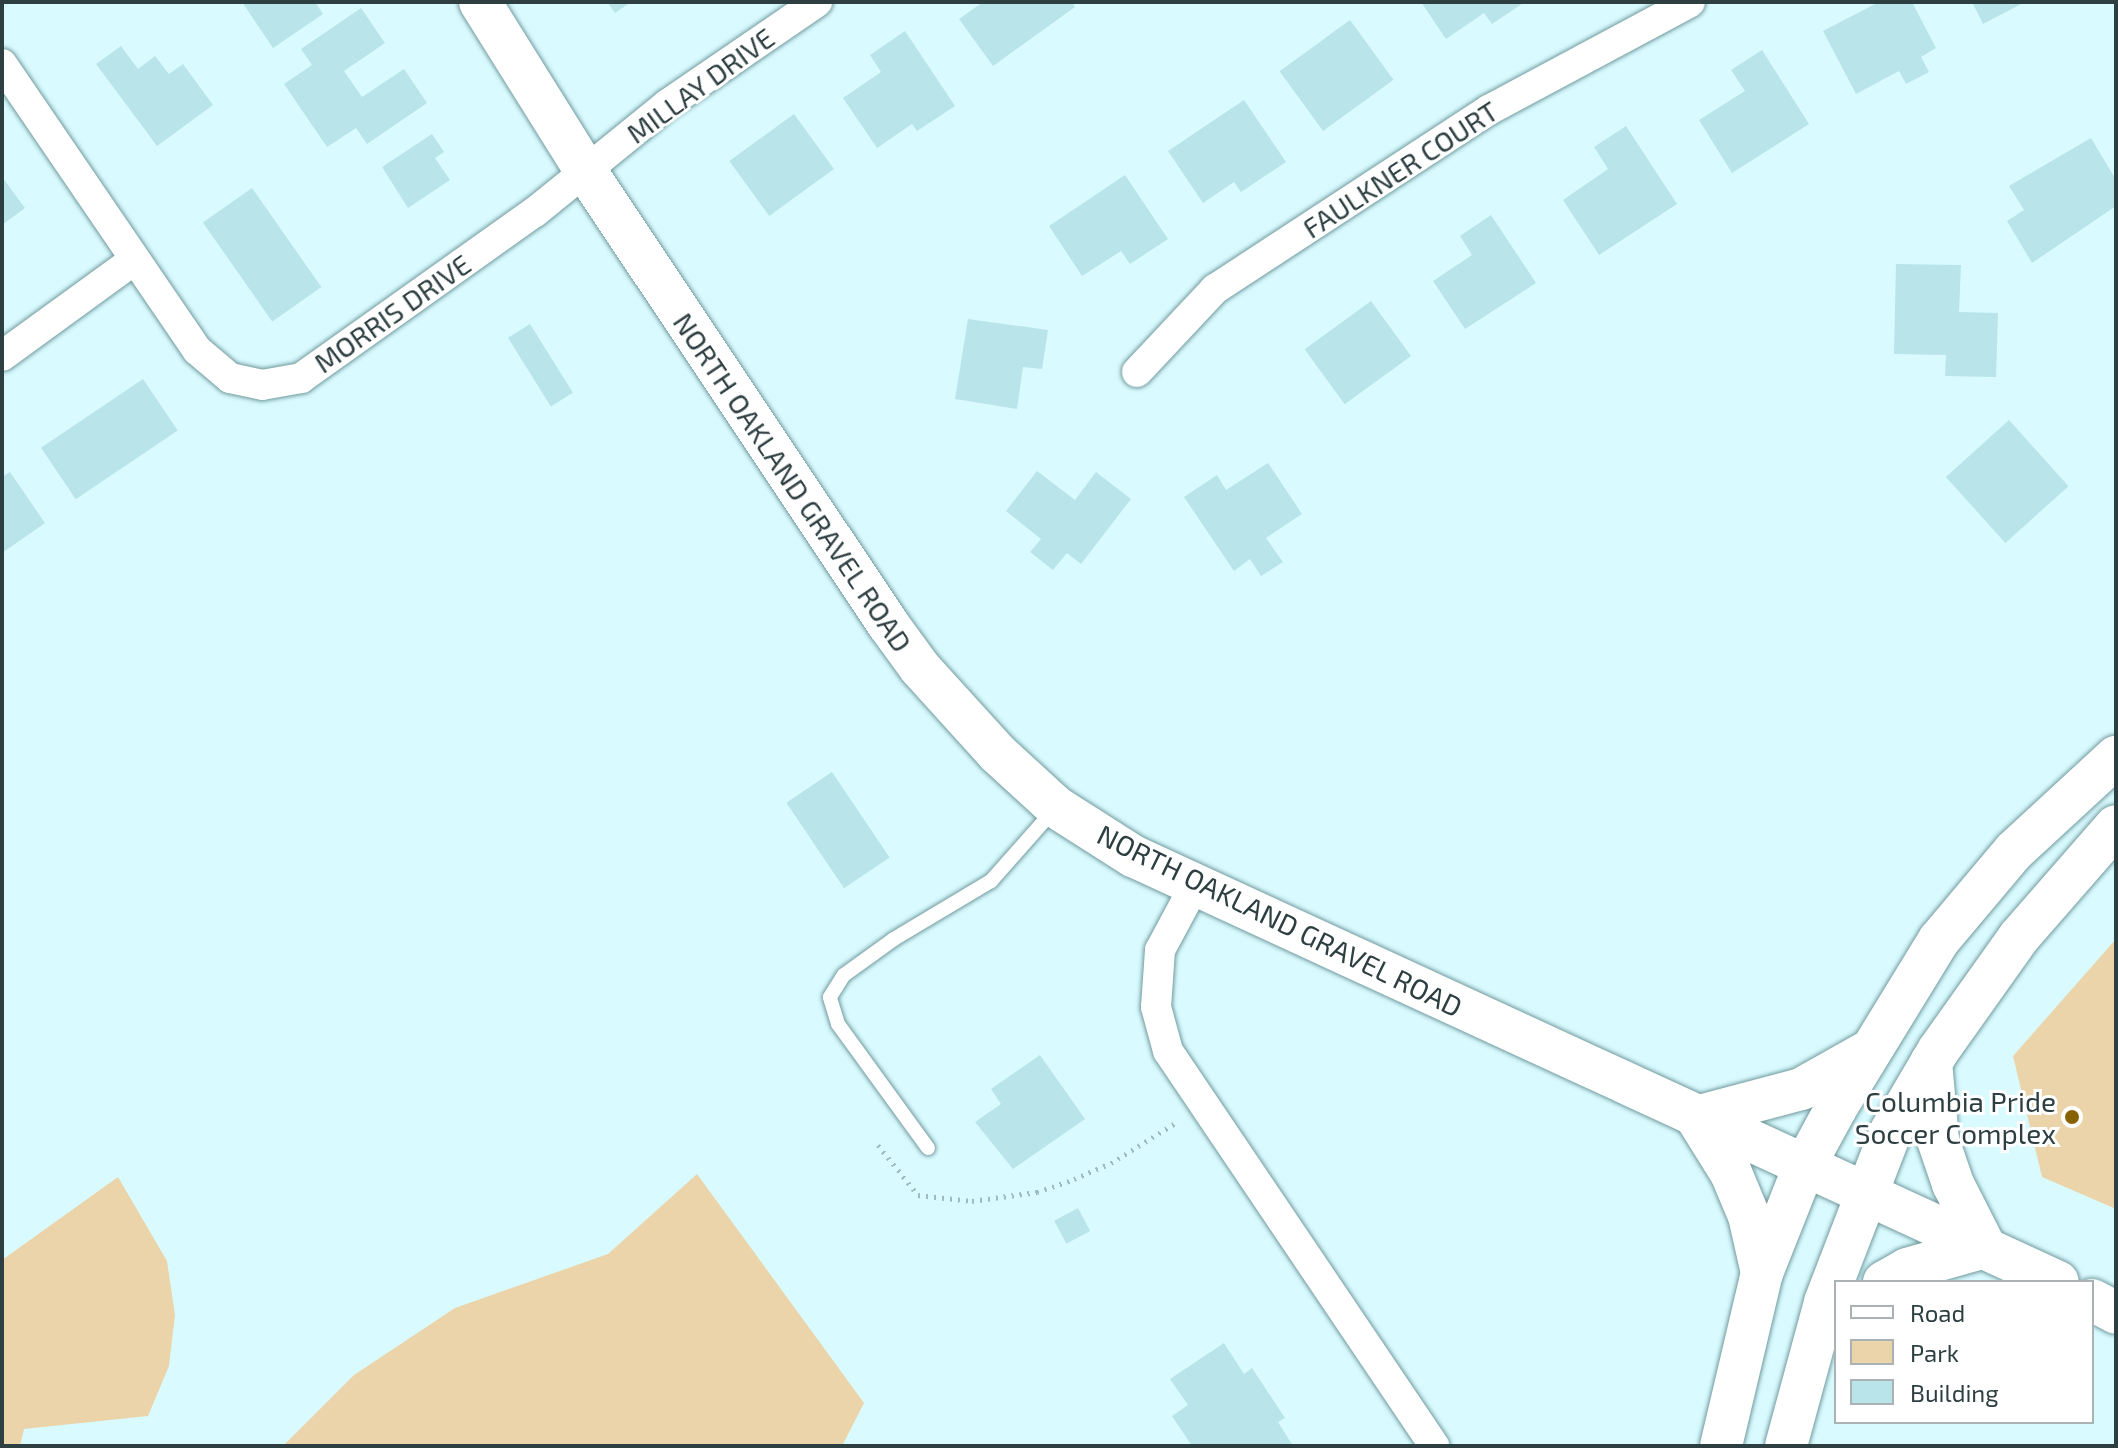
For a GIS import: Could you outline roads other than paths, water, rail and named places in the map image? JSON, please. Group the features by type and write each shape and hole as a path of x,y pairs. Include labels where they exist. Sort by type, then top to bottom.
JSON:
{"main road":[{"name":"NORTH OAKLAND GRAVEL ROAD","path":"480,2 585,170 920,668 1056,807 1133,856 2054,1280"},
{"path":"1721,1446 1762,1273 1804,1167 1939,940 1995,873 2116,757"},
{"path":"1839,1280 1864,1194 1891,1131 1931,1062 2019,937 2116,826"},
{"path":"1762,1273 1749,1216 1731,1173 1696,1117 1801,1089 1873,1048"},
{"path":"1888,1280 1907,1269 1985,1247 1953,1184 1938,1140 1931,1062"},
{"path":"1786,1446 1834,1297"},
{"path":"2094,1301 2116,1313"}],"street":[{"name":"MILLAY DRIVE","path":"585,170 668,104 817,2"},
{"name":"FAULKNER COURT","path":"1137,372 1215,289 1489,110 1690,2"},
{"name":"MORRIS DRIVE","path":"2,64 197,350 230,378 262,385 301,378 535,212 585,170"},
{"path":"2,356 134,260"},
{"path":"1196,883 1160,950 1156,1007 1168,1051 1434,1446"}],"lane":[{"path":"928,1148 838,1024 830,997 844,975 894,939 991,881 1056,807"}],"place":[{"name":"Columbia Pride Soccer Complex","path":"2072,1117"}]}
